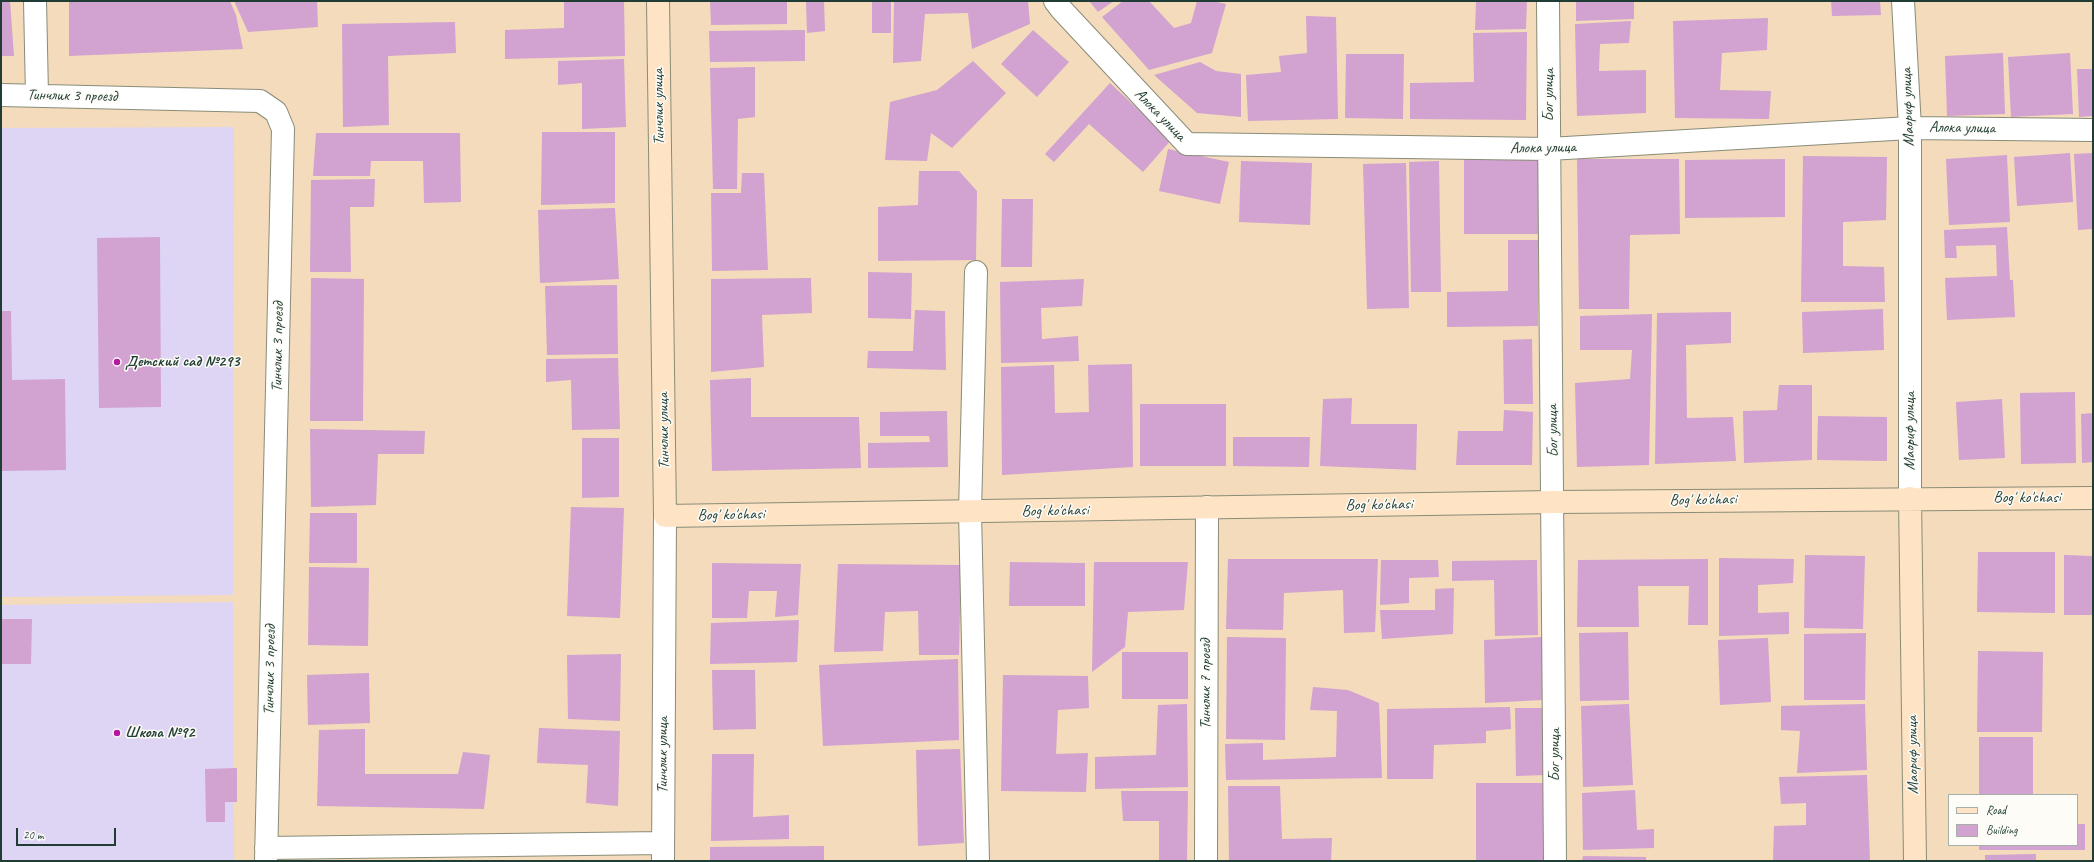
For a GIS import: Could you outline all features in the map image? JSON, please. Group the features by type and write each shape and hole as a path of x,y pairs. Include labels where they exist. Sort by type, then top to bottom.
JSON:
{"street":[{"path":"35,1 37,95"},
{"name":"Тинчлик улица","path":"658,1 665,516 663,852"},
{"name":"Алока улица","path":"1055,1 1187,144 1549,149 1910,128 2093,130"},
{"name":"Бог улица","path":"1548,1 1554,502 1555,861"},
{"name":"Маориф улица","path":"1902,1 1910,128 1910,498 1914,861"},
{"name":"Тинчлик 3 проезд","path":"1,95 260,101 276,112 283,129 266,854"},
{"path":"976,272 970,512 978,861"},
{"name":"Bog' ko'chasi","path":"665,516 1554,502 1910,498 2093,498"},
{"name":"Тинчлик 7 проезд","path":"1206,861 1207,507"},
{"path":"266,854 663,852"}],"shaded area":[{"name":"Детский сад №293","path":"234,127 233,595 1,597 1,128"},
{"name":"Школа №92","path":"233,602 234,861 1,861 1,605"}],"building":[{"path":"1,1 10,1 14,56 1,56"},
{"path":"69,1 230,1 236,15 243,49 69,56"},
{"path":"234,1 317,1 318,27 248,32"},
{"path":"564,1 624,1 625,56 505,59 505,30 564,28"},
{"path":"710,1 787,1 787,24 711,25"},
{"path":"806,1 824,1 825,31 807,33"},
{"path":"872,1 891,1 891,33 872,33"},
{"path":"894,1 1028,1 1030,24 972,49 968,13 925,14 921,61 893,63"},
{"path":"1089,1 1114,1 1098,12"},
{"path":"1123,1 1149,1 1174,28 1191,23 1197,1 1212,1 1226,4 1212,53 1149,70 1102,17"},
{"path":"1476,1 1527,1 1526,29 1475,30"},
{"path":"1576,1 1634,1 1634,19 1576,21"},
{"path":"1831,1 1880,1 1881,15 1832,16"},
{"path":"1306,16 1336,17 1338,119 1248,121 1246,75 1281,72 1279,56 1307,53"},
{"path":"1768,18 1767,50 1722,53 1720,90 1771,91 1769,119 1675,118 1673,21"},
{"path":"1631,21 1629,43 1600,44 1599,71 1646,70 1646,113 1577,116 1575,24"},
{"path":"455,22 456,53 388,56 389,125 343,127 342,24"},
{"path":"805,30 805,61 710,62 709,31"},
{"path":"1033,30 1069,62 1037,97 1001,64"},
{"path":"1527,32 1526,120 1410,119 1410,83 1474,82 1473,33"},
{"path":"2003,53 2005,114 1947,116 1945,56"},
{"path":"2070,53 2073,114 2011,117 2008,57"},
{"path":"1346,54 1404,54 1403,119 1345,118"},
{"path":"624,59 626,127 582,129 582,83 558,85 558,61"},
{"path":"973,61 1006,93 952,148 931,133 927,161 885,160 890,102 937,90"},
{"path":"1200,62 1216,71 1241,74 1241,117 1197,113 1154,75"},
{"path":"755,67 755,117 738,119 737,189 713,189 710,68"},
{"path":"2077,69 2093,69 2093,116 2079,117"},
{"path":"1110,83 1171,140 1143,172 1089,124 1054,162 1045,154"},
{"path":"542,132 615,132 615,203 541,205"},
{"path":"316,133 460,133 461,202 424,203 423,161 371,161 370,176 313,176"},
{"path":"1168,149 1229,162 1220,204 1159,191"},
{"path":"2070,153 2073,202 2017,206 2014,157"},
{"path":"2093,153 2093,229 2078,230 2074,154"},
{"path":"2007,155 2010,222 1949,225 1946,159"},
{"path":"1803,156 1887,157 1886,220 1843,222 1843,266 1884,267 1885,302 1801,302"},
{"path":"1464,159 1538,159 1538,234 1464,234"},
{"path":"1577,159 1679,159 1680,234 1630,235 1629,309 1579,309"},
{"path":"1785,159 1785,217 1685,218 1685,160"},
{"path":"1241,161 1312,163 1310,225 1239,222"},
{"path":"1439,161 1441,292 1411,292 1409,162"},
{"path":"1406,163 1409,308 1367,309 1363,164"},
{"path":"919,171 959,171 977,191 976,260 878,261 878,207 918,205"},
{"path":"742,173 764,173 768,270 712,271 711,193 741,193"},
{"path":"375,179 374,207 350,207 351,272 310,272 311,180"},
{"path":"1002,199 1033,199 1032,267 1001,267"},
{"path":"615,208 619,279 540,283 538,210"},
{"path":"2007,227 2010,280 2013,280 2015,317 1947,320 1945,278 1997,276 1996,245 1956,246 1957,258 1945,258 1944,230"},
{"path":"160,237 161,407 99,408 97,238"},
{"path":"1508,240 1538,240 1538,326 1447,327 1447,292 1508,291"},
{"path":"868,272 912,273 911,319 868,318"},
{"path":"311,278 364,279 363,421 310,421"},
{"path":"811,278 812,313 762,315 764,367 711,372 711,279"},
{"path":"1084,279 1082,306 1041,308 1042,339 1078,336 1079,361 1001,363 1000,282"},
{"path":"617,285 618,354 547,355 545,286"},
{"path":"1883,309 1884,350 1803,353 1802,312"},
{"path":"915,310 945,311 946,370 867,368 868,351 913,351"},
{"path":"1,311 11,311 12,380 65,379 66,470 1,471"},
{"path":"1731,312 1731,343 1686,345 1687,418 1733,417 1736,461 1655,464 1657,313"},
{"path":"1652,314 1649,465 1577,467 1575,383 1630,379 1632,350 1580,350 1580,316"},
{"path":"1532,339 1533,404 1504,404 1503,340"},
{"path":"618,358 620,429 572,430 571,380 546,382 546,359"},
{"path":"1132,364 1133,467 1002,475 1001,367 1054,365 1055,413 1089,412 1088,365"},
{"path":"751,378 751,417 859,417 861,468 712,471 710,380"},
{"path":"1779,385 1812,385 1812,460 1744,463 1743,411 1777,410"},
{"path":"2075,392 2076,463 2021,464 2020,393"},
{"path":"1352,398 1351,424 1417,424 1416,470 1320,466 1323,399"},
{"path":"2002,399 2005,458 1959,460 1956,402"},
{"path":"1140,404 1226,404 1226,466 1140,466"},
{"path":"1504,410 1533,412 1532,465 1456,465 1458,431 1503,431"},
{"path":"947,411 948,467 868,468 868,443 930,442 929,436 880,436 880,412"},
{"path":"2093,413 2093,462 2082,463 2081,414"},
{"path":"1818,416 1887,417 1887,461 1817,460"},
{"path":"310,429 425,431 424,454 378,454 376,505 311,507"},
{"path":"1233,437 1310,437 1309,467 1233,466"},
{"path":"582,438 619,438 619,497 582,498"},
{"path":"571,507 624,508 620,618 567,616"},
{"path":"310,513 357,513 357,563 309,563"},
{"path":"1978,552 2055,552 2055,613 1977,612"},
{"path":"1805,555 1865,556 1863,629 1804,628"},
{"path":"2064,555 2093,556 2093,615 2064,615"},
{"path":"1719,558 1794,559 1793,583 1758,585 1758,613 1789,612 1789,634 1719,636"},
{"path":"1228,559 1378,559 1375,632 1344,633 1343,590 1284,593 1283,630 1226,629"},
{"path":"1708,559 1708,625 1688,625 1689,586 1638,586 1639,627 1577,627 1578,560"},
{"path":"1381,560 1438,560 1439,577 1409,578 1409,603 1380,605"},
{"path":"1537,560 1538,635 1495,636 1494,580 1452,581 1452,561"},
{"path":"1010,562 1085,563 1085,606 1009,606"},
{"path":"1094,562 1188,562 1184,610 1128,612 1125,647 1092,672"},
{"path":"712,563 801,564 798,615 775,617 777,591 749,591 747,618 712,618"},
{"path":"838,564 961,565 959,655 919,655 918,611 885,612 883,651 834,652"},
{"path":"309,567 369,568 368,646 308,645"},
{"path":"1454,588 1453,634 1382,639 1380,610 1435,610 1435,589"},
{"path":"1,619 32,619 31,664 1,664"},
{"path":"799,620 797,662 710,664 711,623"},
{"path":"1628,632 1629,700 1580,701 1579,633"},
{"path":"1866,633 1865,700 1804,700 1804,634"},
{"path":"1227,637 1286,638 1285,740 1226,739"},
{"path":"1542,637 1543,700 1485,703 1484,640"},
{"path":"1768,638 1771,702 1720,705 1718,640"},
{"path":"1978,651 2043,652 2042,732 1977,732"},
{"path":"1122,652 1188,652 1188,699 1122,699"},
{"path":"621,654 620,721 568,719 567,655"},
{"path":"958,659 959,740 823,746 819,665"},
{"path":"712,670 755,670 756,729 713,730"},
{"path":"369,673 370,723 308,725 307,675"},
{"path":"1003,675 1088,676 1089,708 1058,710 1056,754 1088,753 1086,792 1001,791"},
{"path":"1313,687 1348,690 1379,703 1382,778 1226,780 1225,744 1263,743 1263,760 1336,757 1337,711 1310,710"},
{"path":"1187,704 1188,787 1095,789 1095,757 1156,755 1158,705"},
{"path":"1629,704 1633,785 1583,787 1581,706"},
{"path":"1865,704 1867,770 1797,773 1800,731 1781,730 1781,706"},
{"path":"1510,707 1511,729 1486,731 1486,743 1434,745 1433,779 1387,779 1387,709"},
{"path":"1515,708 1545,708 1546,775 1516,776"},
{"path":"539,728 620,731 618,806 586,803 588,765 537,763"},
{"path":"365,729 365,774 458,774 463,752 490,755 484,809 317,806 319,730"},
{"path":"1979,737 2033,737 2033,794 1979,794"},
{"path":"960,749 964,843 918,846 916,750"},
{"path":"712,754 754,754 753,817 789,815 789,839 711,841"},
{"path":"237,768 237,802 225,802 225,822 206,822 205,769"},
{"path":"1867,775 1870,861 1773,861 1774,826 1806,825 1806,803 1781,804 1779,777"},
{"path":"1476,783 1544,783 1544,861 1476,861"},
{"path":"1228,786 1280,786 1282,839 1332,838 1331,861 1229,861"},
{"path":"1635,790 1637,830 1654,829 1654,848 1583,850 1582,793"},
{"path":"1121,791 1188,791 1187,861 1159,861 1159,821 1123,821"},
{"path":"2078,824 2085,824 2085,850 1979,850 1979,846 2078,846"},
{"path":"824,846 824,861 710,861 710,847"},
{"path":"2036,854 2036,861 1985,861 1985,855"},
{"path":"1583,856 1646,857 1646,861 1582,861"}],"place":[{"name":"Детский сад №293","path":"117,362"},
{"name":"Школа №92","path":"117,733"}]}
